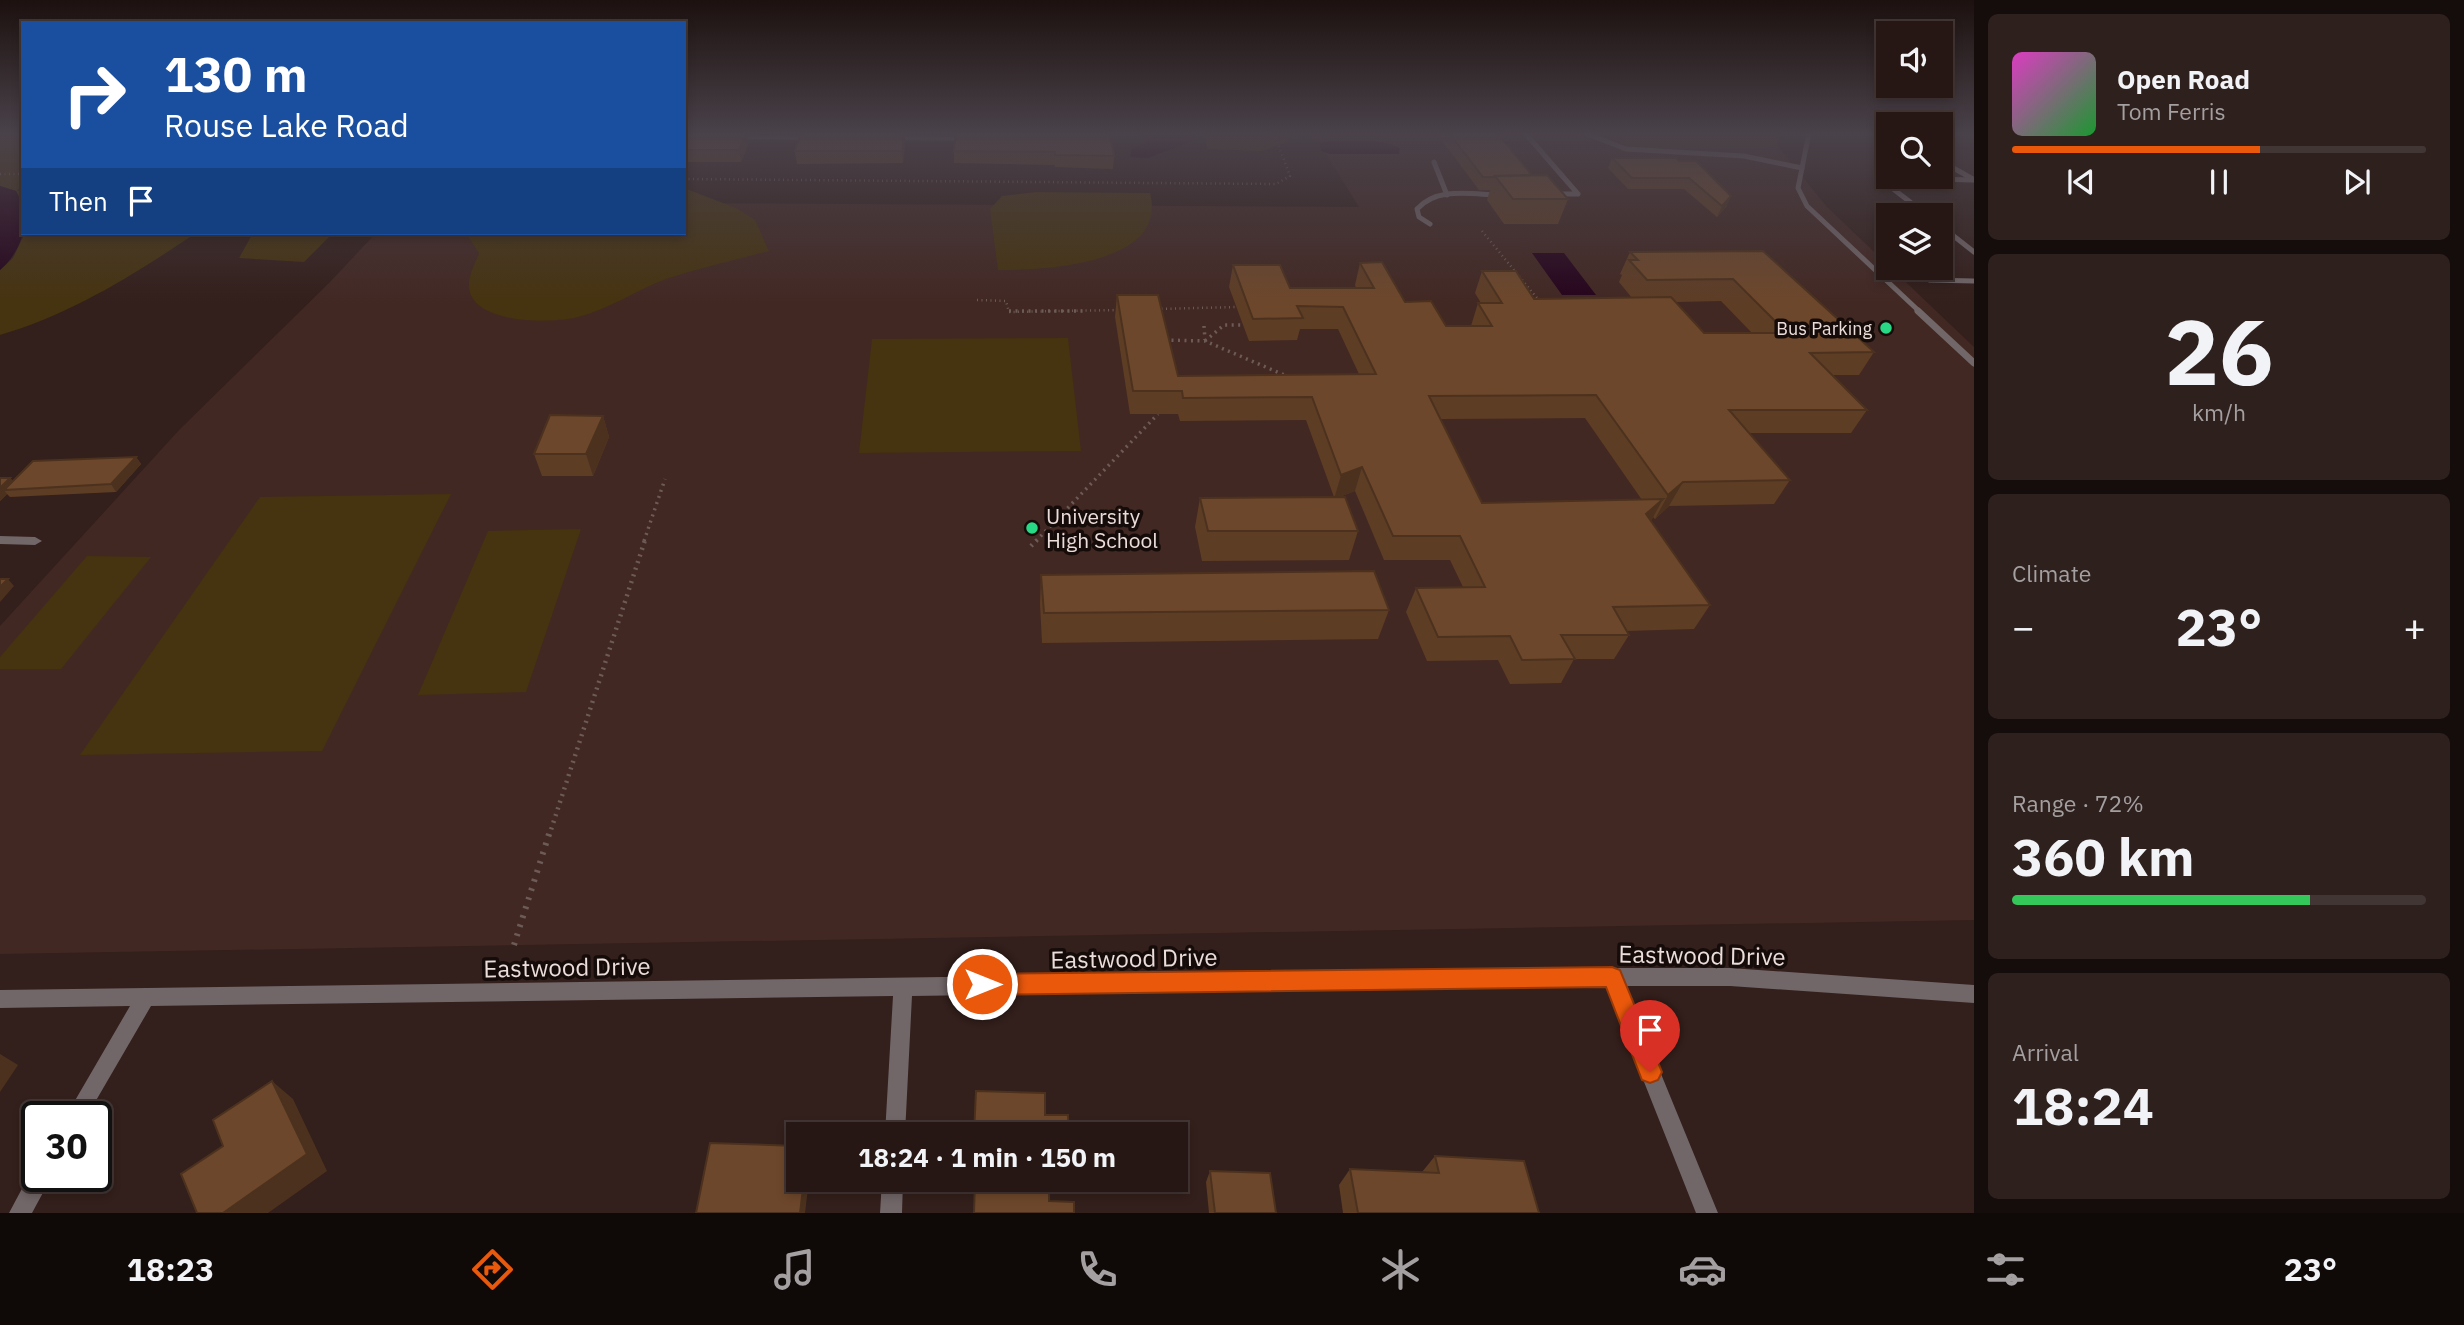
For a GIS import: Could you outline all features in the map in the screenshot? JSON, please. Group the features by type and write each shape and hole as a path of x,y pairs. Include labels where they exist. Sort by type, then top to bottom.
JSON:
{"street":[{"path":"0,540 35,541"},
{"path":"1612,977 1707,1213"},
{"name":"Eastwood Drive","path":"0,999 1612,977 1730,977 1974,994"},
{"path":"896,1122 903,985"},
{"path":"85,1101 145,998"},
{"path":"20,1213 32,1192"},
{"path":"891,1213 892,1192"}],"lane":[{"path":"1445,190 1447,195"},
{"path":"1551,194 1578,194 1574,190"},
{"path":"1799,190 1807,206 1974,363"},
{"path":"1894,190 1911,203"},
{"path":"1430,224 1419,217 1417,209 1421,202 1432,196 1511,195"},
{"path":"1953,235 1974,251"},
{"path":"1929,280 1974,281"}],"path":[{"path":"1482,231 1543,305"},
{"path":"977,300 1006,301 1009,312 1121,310"},
{"path":"1146,309 1236,307"},
{"path":"1205,341 1224,325 1243,325"},
{"path":"1203,326 1205,341"},
{"path":"1160,340 1205,341 1292,379"},
{"path":"1031,546 1158,414"},
{"path":"514,945 665,479"}],"shaded area":[{"path":"0,190 12,190 16,191 21,202 22,235 14,253 0,270"},
{"path":"686,190 736,208 755,220 769,251 666,279 578,317 550,321 513,318 481,307 472,297 469,283 479,253 467,235 686,235"},
{"name":"University High School","path":"1348,190 1813,190 1826,206 1876,254 1876,280 1904,280 1974,347 1974,920 0,954 0,626 180,429 374,235 686,235 686,203 1359,207"},
{"path":"1036,192 1150,193 1151,217 1141,235 1122,249 1098,258 1071,265 998,270 990,209 1002,196"},
{"path":"24,235 193,235 102,292 52,316 0,335 0,270 13,258"},
{"path":"252,235 331,235 304,262 239,258"},
{"path":"1532,253 1564,253 1596,295 1562,295"},
{"path":"1068,338 1081,451 859,453 872,339"},
{"path":"451,494 322,751 80,755 260,497"},
{"path":"581,529 526,692 418,695 488,531"},
{"path":"87,556 151,557 61,669 0,669 0,657"}],"building":[{"path":"1506,190 1560,190 1568,199 1513,199"},
{"path":"1703,190 1725,190 1731,196 1722,206"},
{"path":"1763,251 1874,352 1810,353 1867,410 1729,410 1790,480 1683,482 1668,495 1596,395 1429,396 1482,503 1663,499 1646,514 1710,605 1613,607 1629,635 1561,635 1575,659 1522,660 1510,636 1438,637 1416,588 1485,587 1460,536 1393,536 1362,467 1341,475 1312,397 1183,398 1182,391 1133,391 1117,295 1158,295 1178,376 1376,374 1343,307 1297,306 1303,318 1253,319 1233,265 1280,265 1290,288 1374,288 1360,263 1382,262 1405,302 1431,301 1446,326 1492,326 1478,303 1502,303 1482,271 1516,271 1534,299 1671,297 1704,333 1787,333 1733,279 1647,280 1629,260 1638,260 1630,252"},
{"path":"550,415 603,416 586,454 534,454"},
{"path":"136,457 111,484 4,490 33,461"},
{"path":"0,478 10,478 0,488"},
{"path":"1345,497 1358,531 1208,531 1200,498"},
{"path":"1374,571 1389,610 1044,613 1041,575"},
{"path":"0,579 8,579 0,587"},
{"path":"272,1081 307,1154 223,1213 197,1213 181,1174 223,1146 213,1120"},
{"path":"976,1091 1045,1093 1045,1115 1068,1115 1068,1122 975,1122"},
{"path":"710,1143 786,1146 786,1192 803,1192 800,1213 696,1213"},
{"path":"1435,1156 1524,1161 1539,1213 1358,1213 1350,1169 1439,1173"},
{"path":"1210,1171 1270,1173 1276,1213 1215,1213"},
{"path":"975,1192 1049,1192 1049,1201 1074,1202 1074,1213 974,1213"}],"place":[{"name":"Bus Parking","path":"1886,328"},
{"name":"University High School","path":"1032,528"}],"route":[{"path":"982,984 1612,977 1650,1072"}]}
